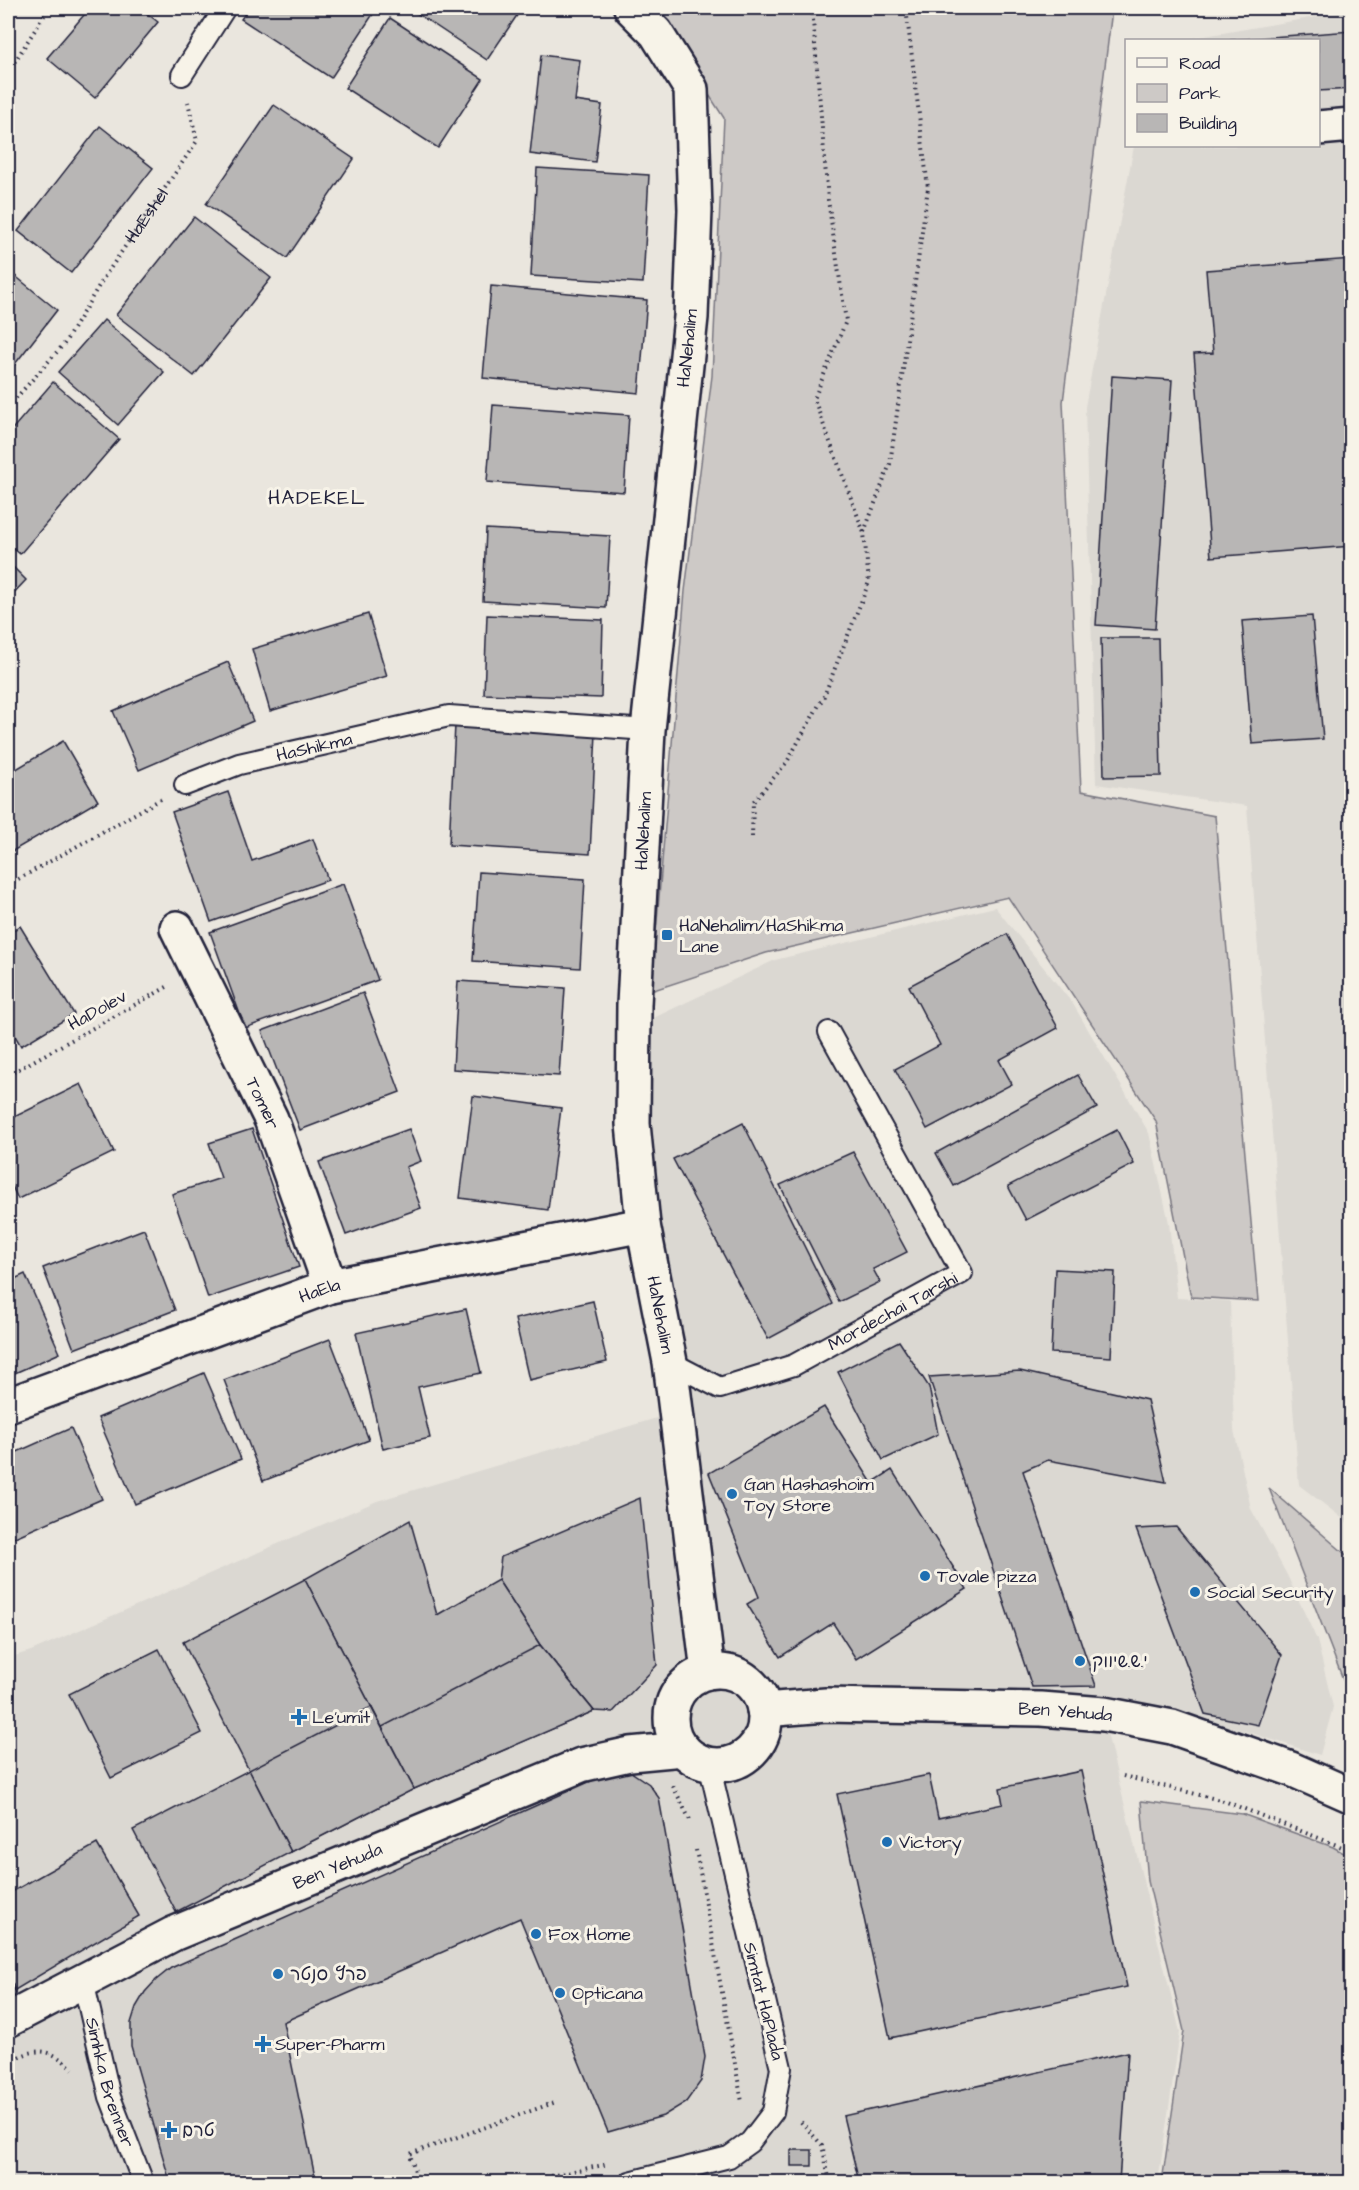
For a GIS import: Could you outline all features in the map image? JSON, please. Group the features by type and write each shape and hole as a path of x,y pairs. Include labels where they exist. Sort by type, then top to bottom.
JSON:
{"street":[{"name":"HaNehalim","path":"631,8 656,33 691,89 695,210 691,316 648,730 634,1005 633,1124 643,1225 670,1362 708,1672"},
{"path":"1320,128 1352,125"},
{"name":"Tomer","path":"177,928 271,1119 330,1286"},
{"name":"HaEla","path":"8,1406 330,1286 643,1225"},
{"path":"722,1671 738,1676 751,1684 765,1710 764,1727 759,1741 750,1753 738,1761 723,1765 683,1755 674,1736 671,1720 673,1704 680,1690 692,1679 708,1672 722,1671"},
{"name":"Ben Yehuda","path":"765,1710 826,1705 1041,1709 1104,1714 1172,1727 1291,1768 1352,1796"},
{"name":"Ben Yehuda","path":"8,2020 173,1934 581,1764 630,1754 683,1755"}],"lane":[{"path":"182,75 225,8"},
{"name":"HaShikma","path":"185,785 239,764 449,716 648,730"},
{"name":"Mordechai Tarshi","path":"670,1362 720,1388 794,1365 962,1273 829,1032"},
{"name":"Simtat HaPlada","path":"630,2182 729,2157 750,2142 773,2112 781,2068 683,1755"},
{"name":"Simhka Brenner","path":"83,1981 110,2097 143,2182"}],"path":[{"path":"8,72 49,8"},
{"path":"752,837 753,802 787,762 824,696 869,582 864,533 814,399 846,321 828,200 812,8"},
{"path":"864,533 891,464 928,188 906,8"},
{"name":"HaEshel","path":"8,407 64,344 103,279 196,141 182,75"},
{"path":"8,885 185,785"},
{"name":"HaDolev","path":"8,1075 199,970"},
{"path":"683,1755 692,1824"},
{"path":"1123,1776 1224,1800 1352,1851"},
{"path":"696,1847 742,2102 740,2109"},
{"path":"8,2062 21,2055 38,2051 57,2055 74,2070"},
{"path":"781,2068 802,2124 822,2145 830,2182"},
{"path":"418,2182 410,2154 556,2102"},
{"path":"521,2182 615,2162"}],"shaded area":[{"path":"1351,11 1351,1525 1299,1485 1247,806 1096,784 1085,407 1134,147 1320,147 1320,39 1188,39"},
{"path":"995,907 1073,1004 1149,1133 1169,1223 1177,1298 1230,1301 1234,1430 1251,1509 1287,1575 1317,1640 1333,1707 1320,1755 1232,1727 1098,1696 1180,2032 1158,2182 8,2182 8,1658 31,1651 377,1501 667,1415 645,1217 645,1022 775,960"}],"green space":[{"path":"653,8 1124,8 1112,10 1063,402 1081,791 1215,816 1258,1301 1191,1297 1156,1121 1008,897 766,953 651,991 685,591 712,376 724,118"},
{"path":"1269,1488 1351,1559 1351,1700"},
{"path":"1141,1801 1242,1814 1333,1847 1351,1857 1351,2182 1162,2182 1184,2031 1148,1881"}],"building":[{"path":"90,8 140,8 158,22 95,98 47,58"},
{"path":"249,8 377,8 331,78 241,19"},
{"path":"409,8 522,8 487,60"},
{"path":"390,18 483,79 438,148 345,88"},
{"path":"1352,31 1352,89 1320,91 1320,39 1244,39"},
{"path":"541,55 580,60 575,101 602,105 595,162 530,154"},
{"path":"274,105 354,159 287,258 206,204"},
{"path":"100,126 153,168 71,273 18,231"},
{"path":"537,168 649,175 643,283 531,276"},
{"path":"194,217 271,278 194,376 116,315"},
{"path":"1352,259 1352,546 1211,557 1194,354 1213,353 1206,270"},
{"path":"8,270 57,310 8,373"},
{"path":"491,286 647,300 639,393 483,378"},
{"path":"104,320 164,372 118,425 58,372"},
{"path":"1112,376 1172,380 1155,629 1096,625"},
{"path":"53,382 119,439 20,554 8,544 8,434"},
{"path":"493,405 629,415 624,492 487,482"},
{"path":"486,529 610,536 606,608 483,601"},
{"path":"8,562 26,580 8,599"},
{"path":"368,614 387,676 270,711 252,649"},
{"path":"487,615 603,620 601,698 484,694"},
{"path":"1312,616 1323,739 1252,744 1242,621"},
{"path":"1101,638 1158,638 1161,776 1104,777"},
{"path":"228,662 253,721 139,770 113,711"},
{"path":"455,725 596,733 590,854 449,845"},
{"path":"63,741 98,801 11,852 8,846 8,774"},
{"path":"228,792 252,861 313,839 328,880 211,922 172,812"},
{"path":"479,872 585,879 580,968 473,961"},
{"path":"343,884 378,980 245,1028 210,932"},
{"path":"20,926 74,1014 21,1046 8,1024 8,934"},
{"path":"1007,934 1058,1028 999,1060 1012,1084 927,1129 895,1069 940,1045 909,986"},
{"path":"458,981 565,988 559,1076 453,1069"},
{"path":"363,993 400,1092 300,1130 262,1031"},
{"path":"1078,1075 1097,1108 954,1186 936,1153"},
{"path":"81,1084 114,1152 18,1199 8,1178 8,1120"},
{"path":"473,1096 561,1108 548,1210 460,1198"},
{"path":"743,1123 833,1304 768,1339 673,1159"},
{"path":"252,1129 299,1267 208,1298 172,1194 221,1178 209,1143"},
{"path":"409,1129 421,1161 406,1167 421,1208 346,1235 319,1162"},
{"path":"1117,1130 1134,1164 1026,1220 1008,1186"},
{"path":"853,1152 907,1252 873,1269 880,1282 839,1302 780,1185"},
{"path":"144,1229 175,1310 74,1349 43,1268"},
{"path":"1055,1269 1115,1272 1111,1357 1051,1353"},
{"path":"25,1274 60,1353 8,1376 8,1282"},
{"path":"593,1301 607,1362 529,1380 515,1319"},
{"path":"466,1309 481,1373 418,1387 430,1438 383,1449 356,1333"},
{"path":"330,1339 369,1440 263,1481 224,1380"},
{"path":"899,1341 929,1387 938,1434 883,1460 838,1372"},
{"path":"1020,1371 1147,1400 1166,1482 1048,1460 1023,1471 1096,1686 1032,1687 929,1377"},
{"path":"204,1373 241,1459 135,1504 98,1418"},
{"path":"824,1407 872,1483 892,1470 967,1589 856,1659 833,1623 780,1657 747,1604 759,1597 709,1473"},
{"path":"71,1428 102,1499 8,1540 8,1456"},
{"path":"640,1498 657,1665 613,1712 594,1711 540,1645 498,1580 501,1557"},
{"path":"410,1520 437,1615 498,1580 540,1645 594,1711 414,1789 305,1579"},
{"name":"Social Security","path":"1176,1527 1282,1655 1258,1725 1205,1714 1136,1529"},
{"name":"Le'umit","path":"305,1579 414,1789 291,1852 183,1642"},
{"path":"540,1645 594,1711 414,1789 382,1727"},
{"path":"159,1649 202,1733 111,1778 69,1694"},
{"path":"371,1707 414,1789 291,1852 249,1770"},
{"path":"249,1770 291,1852 176,1912 133,1830"},
{"name":"פרץ סנטר","path":"616,1770 631,1772 649,1784 659,1798 705,2057 701,2081 686,2102 663,2116 608,2132 520,1918 283,2022 316,2182 170,2182 131,2046 131,2023 136,2007 156,1980 171,1968"},
{"path":"1081,1771 1127,1987 890,2038 837,1794 929,1775 938,1818 1003,1804 1000,1788"},
{"path":"97,1844 139,1916 15,1990 8,1974 8,1894"},
{"path":"8,1974 15,1990 8,1993"},
{"path":"1128,2052 1119,2182 859,2182 843,2116"},
{"path":"791,2150 812,2150 812,2166 791,2166"}],"place":[{"name":"HaNehalim/HaShikma Lane","path":"667,935"},
{"name":"Gan Hashashoim Toy Store","path":"732,1494"},
{"name":"Tovale pizza","path":"925,1576"},
{"name":"Social Security","path":"1195,1592"},
{"name":"י.ש.שיווק","path":"1080,1661"},
{"name":"Le'umit","path":"299,1717"},
{"name":"Victory","path":"887,1842"},
{"name":"Fox Home","path":"536,1934"},
{"name":"פרץ סנטר","path":"278,1974"},
{"name":"Opticana","path":"560,1993"},
{"name":"Super-Pharm","path":"263,2044"},
{"name":"טרם","path":"169,2130"}],"district":[{"name":"HADEKEL","path":"317,497"}]}
